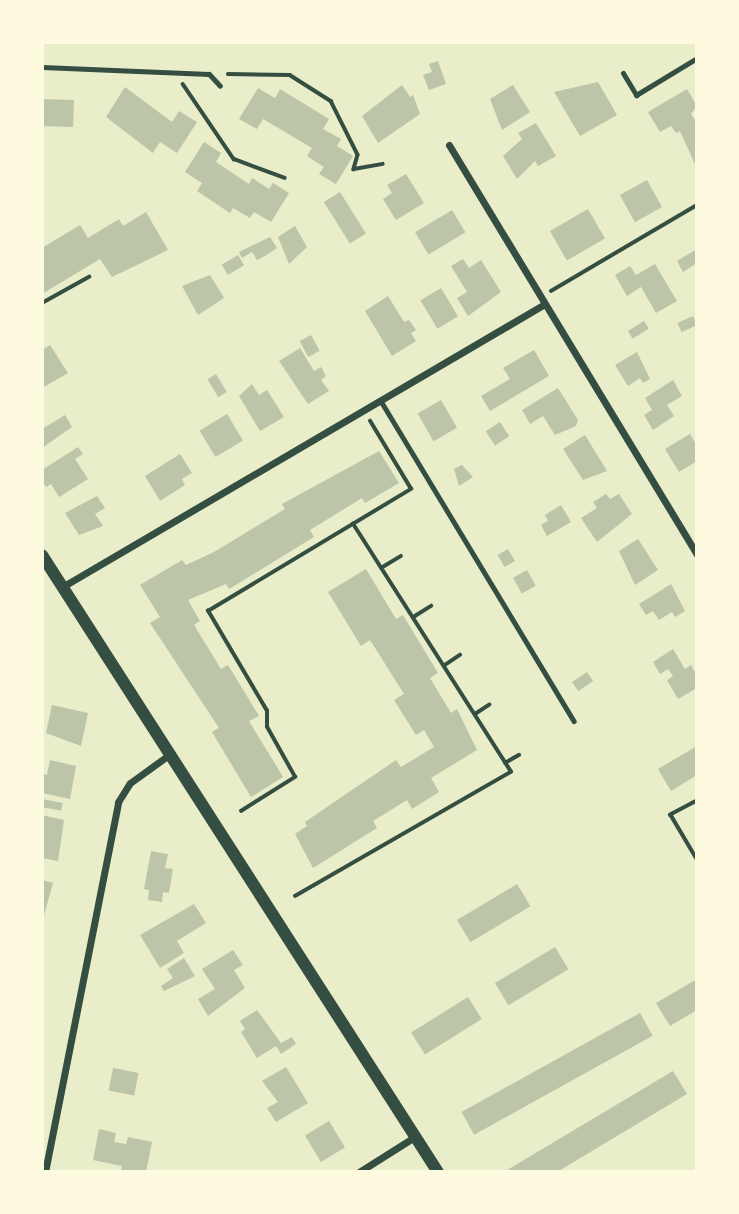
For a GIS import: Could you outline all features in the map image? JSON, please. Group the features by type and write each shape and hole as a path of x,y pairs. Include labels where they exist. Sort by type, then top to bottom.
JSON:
{"street":[{"path":"449,145 541,302 697,555"},
{"path":"62,587 364,410 541,302"},
{"path":"42,555 438,1172"},
{"path":"45,1172 118,802 130,783 170,754"},
{"path":"359,1172 416,1136"}],"lane":[{"path":"623,74 636,95 697,58"},
{"path":"42,67 209,74 220,86"},
{"path":"380,400 574,721"}],"path":[{"path":"175,73 234,159 285,178"},
{"path":"209,74 290,75 331,101 358,155 354,169 383,164"},
{"path":"541,302 697,205"},
{"path":"42,303 89,277"},
{"path":"241,811 295,777 267,727 267,710 208,611 411,489 364,410"},
{"path":"295,897 511,772 415,616 353,524"},
{"path":"381,568 401,556"},
{"path":"415,616 431,606"},
{"path":"445,665 460,656"},
{"path":"475,714 489,705"},
{"path":"505,763 519,755"},
{"path":"697,801 671,816 697,859"}],"building":[{"path":"438,61 446,84 429,90 423,75 432,72 429,64"},
{"path":"598,82 617,115 580,136 554,92"},
{"path":"402,85 410,97 413,95 420,114 378,143 362,116"},
{"path":"513,85 530,112 502,130 490,99"},
{"path":"125,87 172,122 179,111 197,122 177,153 160,142 153,153 106,117"},
{"path":"258,88 275,98 280,89 329,119 323,129 341,139 337,146 353,156 336,184 319,174 324,167 307,156 312,148 263,119 257,129 239,119"},
{"path":"687,89 697,106 691,114 697,123 697,169 680,131 676,133 671,126 660,132 648,112"},
{"path":"42,99 74,100 73,127 42,126"},
{"path":"536,123 556,156 538,166 535,161 517,179 503,156 522,139 518,133"},
{"path":"204,142 221,153 216,162 249,184 252,178 269,189 273,183 289,193 271,222 254,212 250,218 233,208 230,213 197,191 202,183 185,172"},
{"path":"406,174 424,203 396,220 383,199 392,193 387,185"},
{"path":"647,180 662,207 635,222 620,195"},
{"path":"340,192 366,234 350,244 324,202"},
{"path":"588,209 605,238 567,260 550,231"},
{"path":"452,210 465,232 429,254 415,232"},
{"path":"146,212 168,250 112,277 100,259 42,294 42,248 80,225 88,238 119,219 123,226"},
{"path":"295,226 307,247 289,264 278,237"},
{"path":"270,237 277,248 257,260 252,252 242,258 239,252"},
{"path":"697,249 697,263 683,272 677,261"},
{"path":"238,255 244,265 228,275 222,265"},
{"path":"463,259 469,268 481,260 501,292 468,316 457,298 467,292 451,266"},
{"path":"655,264 677,301 656,313 641,287 627,296 615,275 630,266 636,275"},
{"path":"210,275 224,298 198,315 182,286"},
{"path":"441,288 458,316 437,329 420,300"},
{"path":"388,296 404,322 409,320 416,330 411,333 416,341 392,356 365,311"},
{"path":"693,316 697,325 682,332 677,323"},
{"path":"644,321 649,329 633,339 628,331"},
{"path":"311,335 320,351 308,357 300,341"},
{"path":"50,345 68,373 42,388 42,350"},
{"path":"300,348 314,371 321,367 326,376 321,380 329,391 308,404 279,361"},
{"path":"534,350 549,376 490,411 481,396 510,379 503,368"},
{"path":"637,352 650,379 643,383 640,378 628,386 615,365"},
{"path":"216,374 227,392 218,397 207,379"},
{"path":"673,380 682,396 667,405 674,416 653,430 644,415 652,410 645,398"},
{"path":"252,384 259,395 267,390 284,417 260,431 239,396"},
{"path":"558,388 578,420 576,426 555,435 543,416 530,424 522,410"},
{"path":"441,400 457,428 434,441 418,413"},
{"path":"227,414 243,441 216,457 200,430"},
{"path":"65,415 72,427 42,448 42,429"},
{"path":"500,422 509,436 495,446 486,431"},
{"path":"690,434 697,446 697,461 679,472 665,449"},
{"path":"585,435 607,471 583,480 563,449"},
{"path":"78,447 83,454 75,459 88,479 59,497 51,484 46,487 42,480 42,470"},
{"path":"379,451 399,483 365,503 362,498 310,530 314,537 229,589 226,584 188,600 200,621 194,625 221,669 228,665 259,716 249,721 283,777 251,797 212,732 219,728 150,623 160,617 140,585 182,560 186,565 214,552 285,509 282,504"},
{"path":"180,454 192,473 182,479 185,485 160,501 145,476"},
{"path":"462,465 473,477 459,486 454,469"},
{"path":"606,494 610,499 619,494 632,514 597,542 581,518 597,508 593,502"},
{"path":"97,496 105,508 95,514 103,526 79,535 65,513"},
{"path":"561,505 571,522 547,536 541,525 548,521 545,515"},
{"path":"638,539 658,570 635,585 619,551"},
{"path":"508,549 515,561 505,567 498,555"},
{"path":"366,569 396,619 403,615 438,673 430,678 451,713 457,709 477,750 431,778 439,792 412,809 407,800 373,821 377,828 313,868 295,834 307,826 305,822 396,760 401,767 434,747 424,730 416,735 394,700 404,694 370,640 361,646 328,592"},
{"path":"527,570 536,586 522,594 513,578"},
{"path":"671,584 685,611 675,617 672,612 659,620 653,611 646,615 639,604"},
{"path":"673,649 685,669 691,665 697,676 697,688 678,699 667,680 673,676 668,669 660,674 653,662"},
{"path":"587,672 593,681 578,691 572,682"},
{"path":"52,705 88,713 81,746 46,733"},
{"path":"697,746 697,775 671,791 658,769"},
{"path":"50,760 76,766 70,799 42,793 42,774 47,775"},
{"path":"42,799 63,803 61,811 42,807"},
{"path":"42,815 64,820 58,861 42,858"},
{"path":"151,851 168,854 165,868 173,869 169,893 163,892 162,902 148,900 149,890 144,889"},
{"path":"42,880 53,883 43,919 42,919"},
{"path":"517,884 530,906 470,942 457,920"},
{"path":"194,904 206,923 177,941 184,953 160,968 140,935"},
{"path":"555,947 568,969 508,1005 495,983"},
{"path":"233,950 243,965 234,970 245,988 208,1016 198,999 215,989 202,969"},
{"path":"184,958 195,976 164,991 161,986 173,978 167,969"},
{"path":"697,979 697,1010 670,1026 656,1003"},
{"path":"468,997 482,1019 425,1055 411,1033"},
{"path":"257,1010 281,1043 292,1037 296,1044 281,1054 276,1046 257,1058 241,1032 245,1029 240,1021"},
{"path":"640,1013 653,1036 474,1135 462,1112"},
{"path":"286,1067 308,1103 276,1122 267,1108 278,1102 262,1081"},
{"path":"113,1068 139,1073 134,1096 109,1091"},
{"path":"673,1071 687,1094 557,1172 504,1172"},
{"path":"329,1121 345,1148 321,1162 305,1135"},
{"path":"99,1129 116,1133 114,1142 126,1144 128,1137 152,1142 146,1172 121,1172 122,1166 93,1160"}]}
